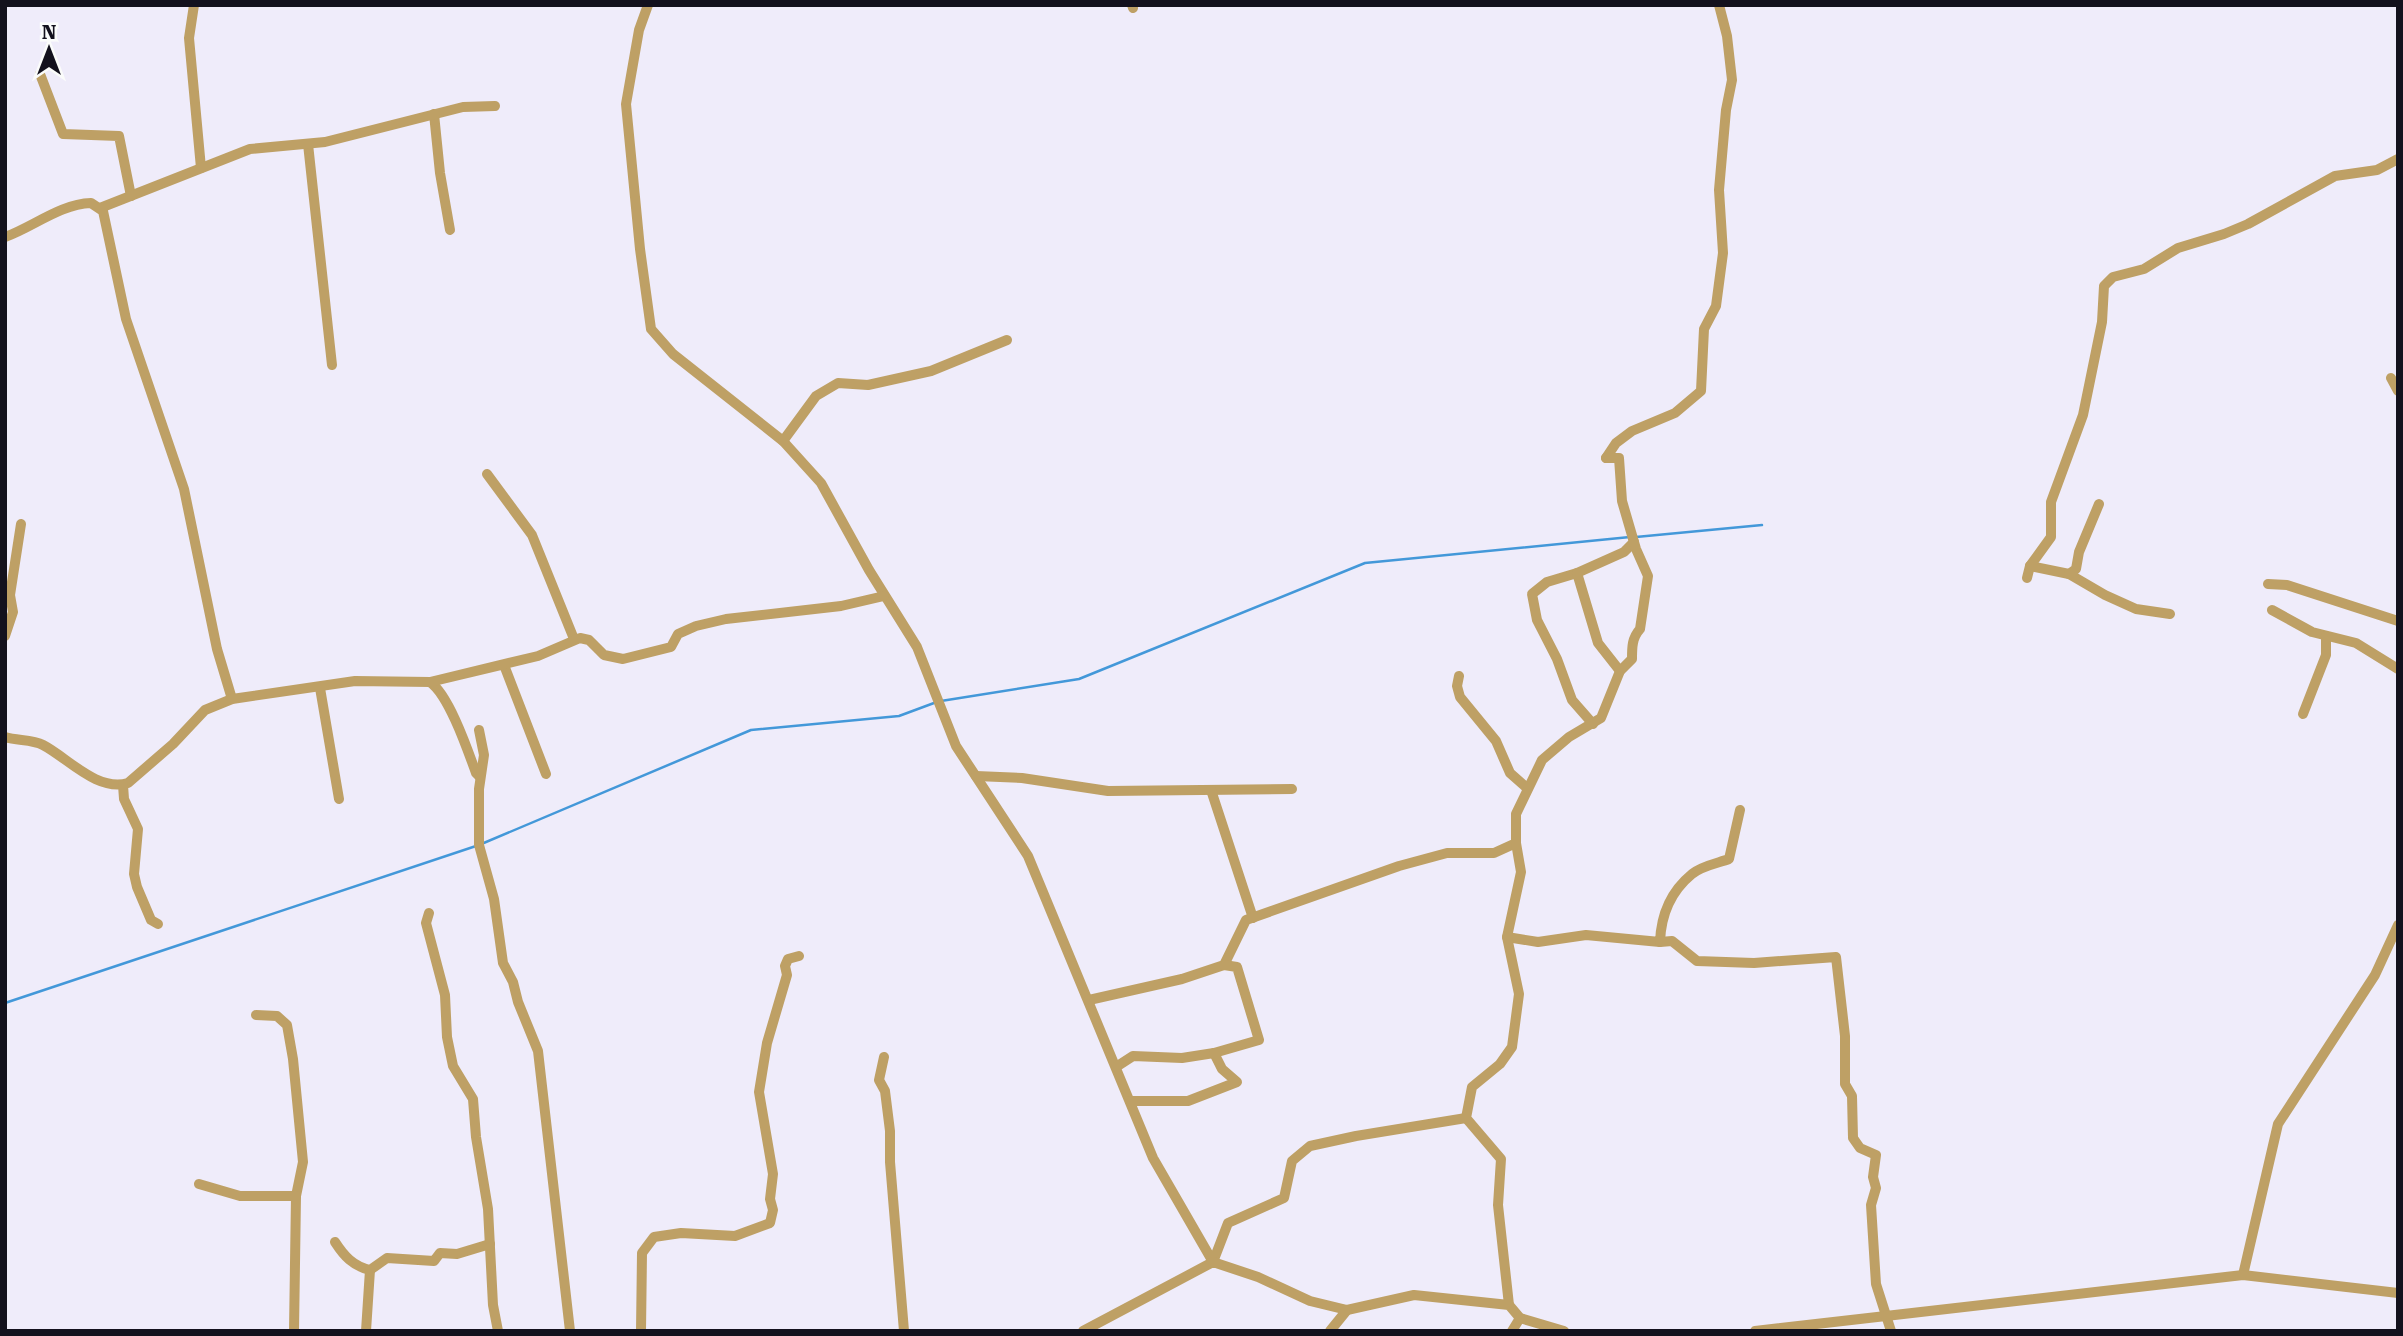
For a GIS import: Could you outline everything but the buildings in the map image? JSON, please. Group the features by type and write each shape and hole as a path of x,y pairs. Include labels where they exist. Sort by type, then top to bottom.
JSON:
{"street":[{"path":"194,5 189,38 201,168"},
{"path":"648,5 639,30 626,104 651,329 673,354 783,441 821,483 884,596 917,647 956,746 1028,856 1153,1158 1213,1262 1258,1277 1310,1301 1347,1310 1414,1294 1509,1305"},
{"path":"1466,1118 1472,1087 1500,1064 1512,1047 1519,994 1507,937 1521,872 1516,843 1516,814 1542,760 1569,737 1601,718 1620,671 1632,659 1632,644 1640,629 1647,576 1634,542 1620,490 1619,458 1606,457 1616,443 1632,431 1675,413 1700,391 1704,329 1716,306 1723,254 1719,190 1726,110 1732,80 1727,36 1718,11 1719,5"},
{"path":"40,74 63,135 119,136 131,196"},
{"path":"100,208 250,149 325,142 463,107 495,106"},
{"path":"434,114 440,173 450,229"},
{"path":"309,144 332,365"},
{"path":"2027,578 2030,566 2051,537 2051,502 2083,415 2102,322 2104,286 2113,276 2144,269 2178,248 2248,224 2335,176 2377,170 2398,159"},
{"path":"5,237 40,219 76,206 91,203 100,208 111,244 126,319 184,489 216,649 232,699"},
{"path":"783,441 816,397 838,383 868,385 931,371 1007,340"},
{"path":"2391,379 2398,391"},
{"path":"487,474 533,535 574,639"},
{"path":"2070,574 2076,569 2079,552 2099,504"},
{"path":"5,636 13,612 10,595 22,524"},
{"path":"1592,723 1572,700 1557,659 1537,620 1532,594 1547,582 1577,573 1624,552 1634,542"},
{"path":"2030,566 2070,574 2105,595 2136,609 2170,614"},
{"path":"1577,573 1598,643 1620,671"},
{"path":"2268,584 2287,585 2398,621"},
{"path":"5,737 42,744 96,778 123,785 173,744 205,710 232,699 355,681 430,681 505,665 556,650 574,639 589,640 604,655 623,659 671,647 678,634 716,621 841,606 884,596"},
{"path":"2272,610 2312,632 2357,643 2398,669"},
{"path":"2303,714 2326,655 2326,636"},
{"path":"505,665 546,774"},
{"path":"1458,676 1460,697 1496,741 1510,773 1527,788"},
{"path":"430,681 441,691 464,738 476,774 480,777"},
{"path":"320,688 339,799"},
{"path":"479,730 484,755 480,777 479,845 494,899 503,963 513,982 518,1002 538,1051 570,1331"},
{"path":"976,776 1022,778 1108,791 1292,789"},
{"path":"123,785 124,799 138,829 134,874 141,900 151,920 158,925"},
{"path":"1211,790 1253,918"},
{"path":"1660,942 1661,921 1671,897 1694,872 1729,859 1740,810"},
{"path":"1224,965 1246,920 1399,866 1447,853 1494,853 1516,843"},
{"path":"429,913 426,923 445,995 447,1037 453,1066 473,1099 476,1137 488,1209 493,1305 498,1331"},
{"path":"2243,1275 2278,1124 2375,975 2398,925"},
{"path":"1507,937 1538,942 1586,935 1672,941 1697,961 1754,964 1836,957 1845,1036 1845,1084 1852,1097 1853,1138 1860,1148 1875,1155 1873,1177 1876,1188 1871,1205 1876,1284 1891,1331"},
{"path":"641,1331 642,1253 654,1237 681,1233 735,1236 770,1223 773,1210 770,1199 773,1174 759,1092 767,1044 787,975 785,965 788,959 799,956"},
{"path":"1089,1000 1182,979 1224,965 1237,967 1259,1040 1214,1053 1182,1058 1133,1056 1116,1067"},
{"path":"256,1015 277,1016 287,1025 293,1059 303,1162 296,1196 294,1331"},
{"path":"1130,1101 1188,1101 1237,1083 1222,1069 1214,1053"},
{"path":"884,1056 879,1080 885,1091 890,1131 890,1162 904,1331"},
{"path":"1083,1331 1213,1262 1228,1223 1284,1198 1292,1161 1310,1146 1466,1118"},
{"path":"1466,1118 1502,1159 1498,1205 1509,1305 1520,1318 1564,1331"},
{"path":"199,1184 240,1196 296,1196"},
{"path":"335,1242 345,1257 361,1268 370,1270 387,1258 434,1261 440,1254 457,1254 490,1244"},
{"path":"366,1331 370,1270"},
{"path":"1755,1331 2243,1275 2398,1293"},
{"path":"1330,1331 1347,1310"},
{"path":"1512,1331 1520,1318"}],"waterway":[{"path":"1636,537 1762,525"},
{"path":"941,701 1079,679 1365,563 1630,537"},
{"path":"5,1003 479,845 751,730 899,716 934,703"}]}
